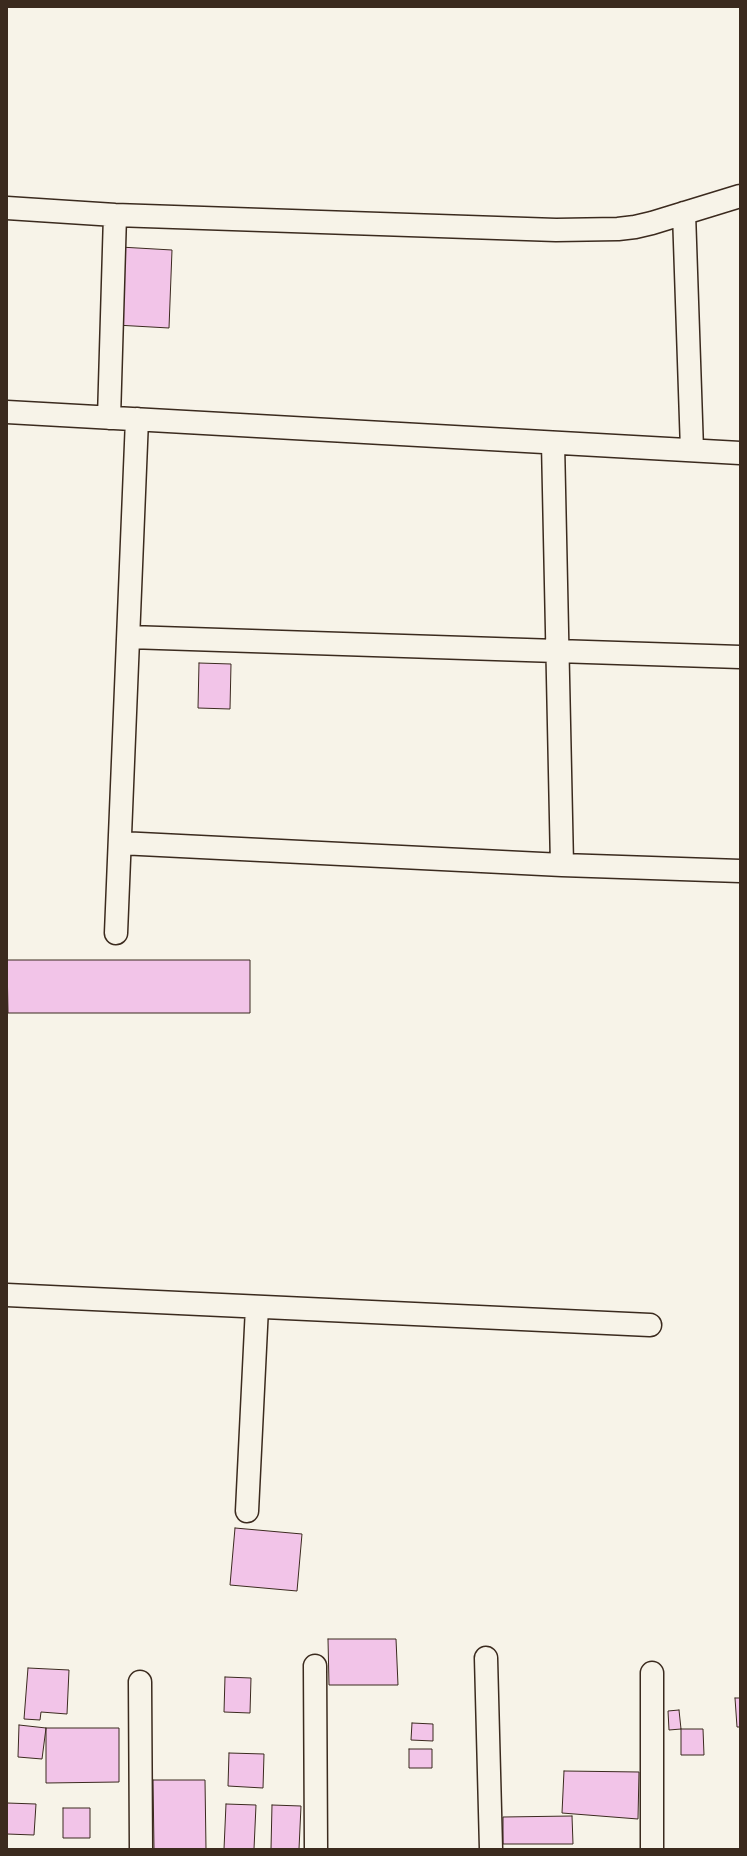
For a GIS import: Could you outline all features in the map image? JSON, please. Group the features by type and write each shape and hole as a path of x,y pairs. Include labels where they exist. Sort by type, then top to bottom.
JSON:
{"street":[{"path":"7,208 115,215 556,230 635,227 740,196"},
{"path":"684,213 692,450"},
{"path":"109,418 115,215"},
{"path":"7,412 740,453"},
{"path":"116,933 137,419"},
{"path":"553,443 562,865"},
{"path":"129,637 740,657"},
{"path":"120,843 562,865 740,871"},
{"path":"7,1295 650,1325"},
{"path":"247,1511 257,1307"},
{"path":"486,1658 491,1849"},
{"path":"315,1666 316,1849"},
{"path":"652,1673 652,1849"},
{"path":"140,1682 141,1849"}],"building":[{"path":"120,247 172,250 169,328 116,325"},
{"path":"199,663 231,664 230,709 198,708"},
{"path":"7,960 250,960 250,1013 8,1013"},
{"path":"235,1528 302,1534 297,1591 230,1585"},
{"path":"328,1639 396,1639 398,1685 329,1685"},
{"path":"28,1668 69,1670 67,1714 41,1712 40,1720 24,1719"},
{"path":"225,1677 251,1678 250,1713 224,1712"},
{"path":"735,1698 740,1698 740,1727 737,1727"},
{"path":"679,1710 681,1729 669,1730 668,1711"},
{"path":"412,1723 433,1724 433,1741 411,1740"},
{"path":"19,1725 46,1728 42,1759 18,1757"},
{"path":"46,1728 119,1728 119,1782 46,1783"},
{"path":"681,1729 703,1729 704,1755 681,1755"},
{"path":"409,1749 432,1749 432,1768 409,1768"},
{"path":"229,1753 264,1754 263,1788 228,1786"},
{"path":"564,1771 639,1772 638,1819 562,1813"},
{"path":"153,1780 205,1780 206,1849 154,1849"},
{"path":"7,1803 36,1804 34,1835 7,1834"},
{"path":"226,1804 256,1805 254,1849 224,1849"},
{"path":"272,1805 301,1806 299,1849 271,1849"},
{"path":"63,1808 90,1808 90,1838 63,1838"},
{"path":"572,1816 573,1844 503,1844 503,1817"}]}
